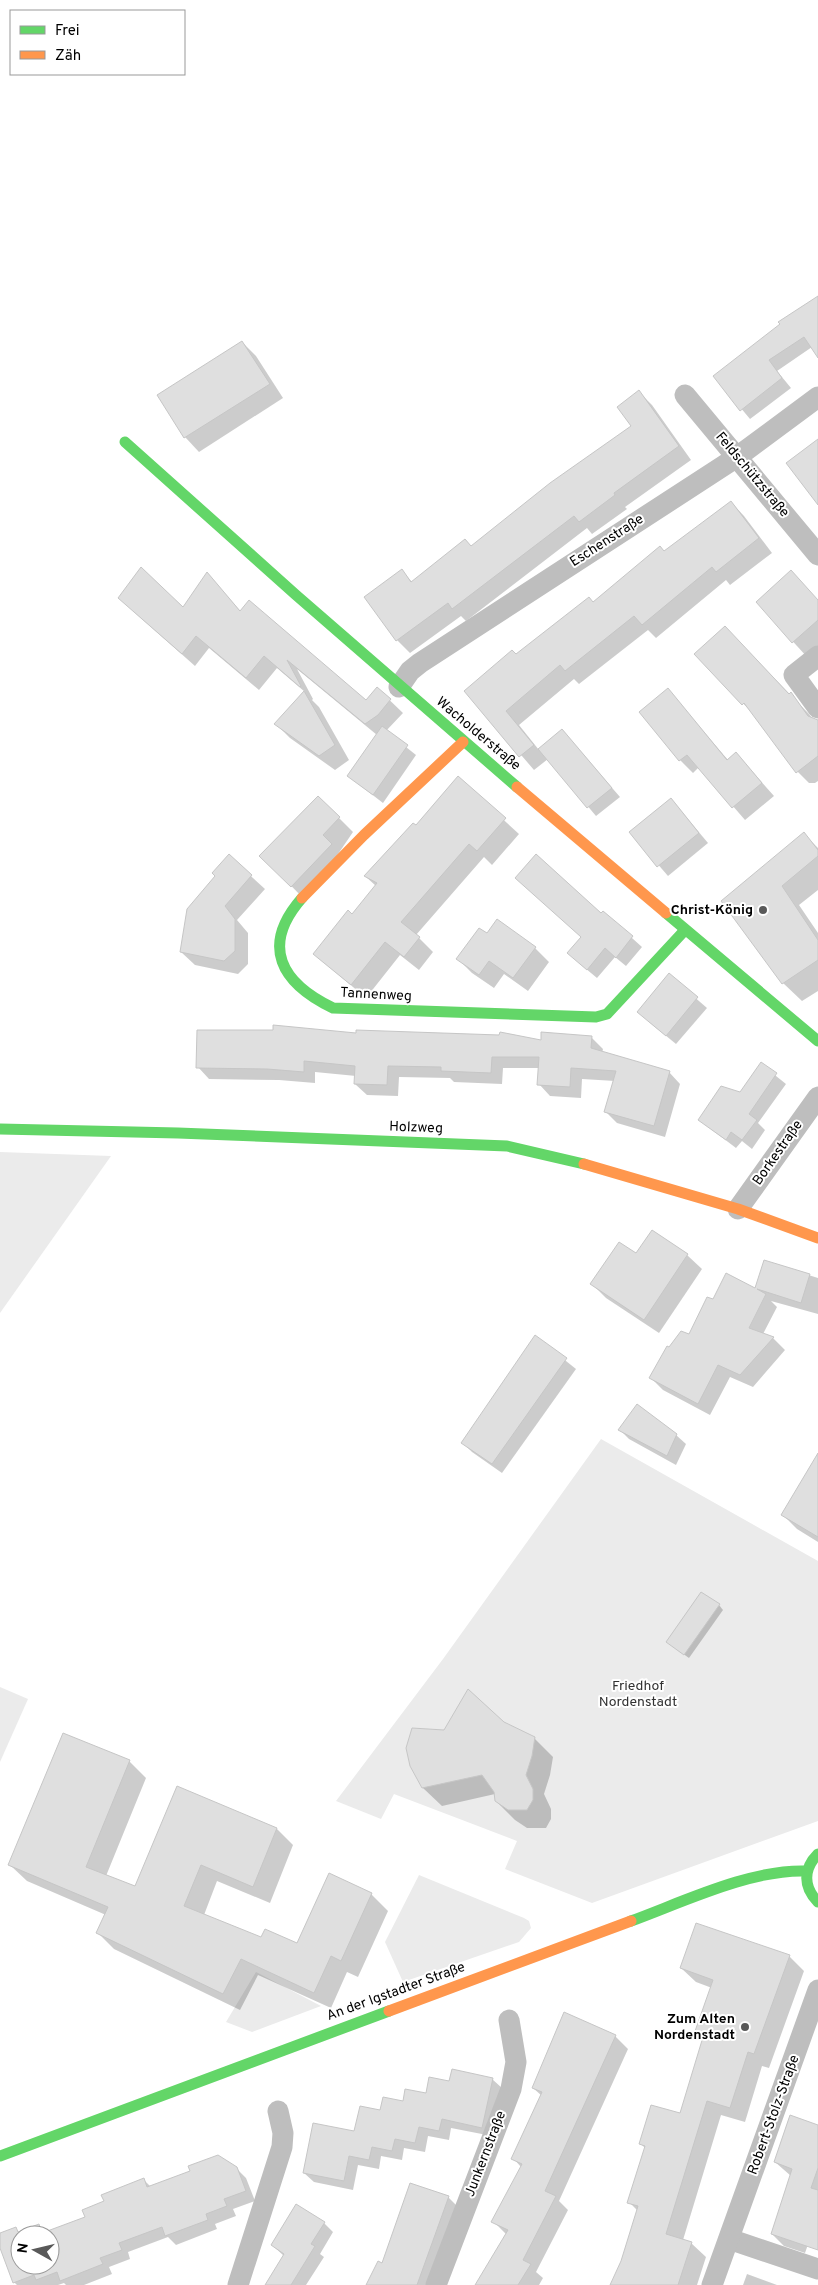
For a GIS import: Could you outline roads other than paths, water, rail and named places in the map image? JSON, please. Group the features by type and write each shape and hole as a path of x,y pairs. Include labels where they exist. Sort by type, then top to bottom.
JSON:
{"street":[{"name":"Feldschützstraße","path":"685,395 818,554"},
{"name":"Eschenstraße","path":"399,687 410,671 420,663 737,457 818,397"},
{"name":"Wacholderstraße","path":"125,442 399,687 818,1042"},
{"path":"818,656 794,675 818,708"},
{"name":"Tannenweg","path":"463,742 324,874 288,916 281,930 280,945 284,963 302,991 314,1000 333,1008 596,1017 607,1014 686,930"},
{"name":"Borkestraße","path":"738,1209 818,1096"},
{"name":"Holzweg","path":"0,1129 178,1133 507,1146 602,1168 738,1209 818,1238"},
{"path":"818,1854 812,1859 806,1872 807,1888 818,1902"},
{"name":"An der Igstadter Straße","path":"0,2156 702,1896 764,1875 789,1870 806,1872"},
{"name":"Robert-Stolz-Straße","path":"712,2285 818,1990"},
{"name":"Junkernstraße","path":"436,2285 510,2089 516,2062 508,2020"},
{"path":"238,2285 282,2147 282,2133 278,2110"},
{"path":"729,2239 818,2269"}],"place":[{"name":"Christ-König","path":"763,910"},
{"name":"Zum Alten Nordenstadt","path":"745,2027"}],"park label":[{"name":"Friedhof Nordenstadt","path":"638,1694"}]}
